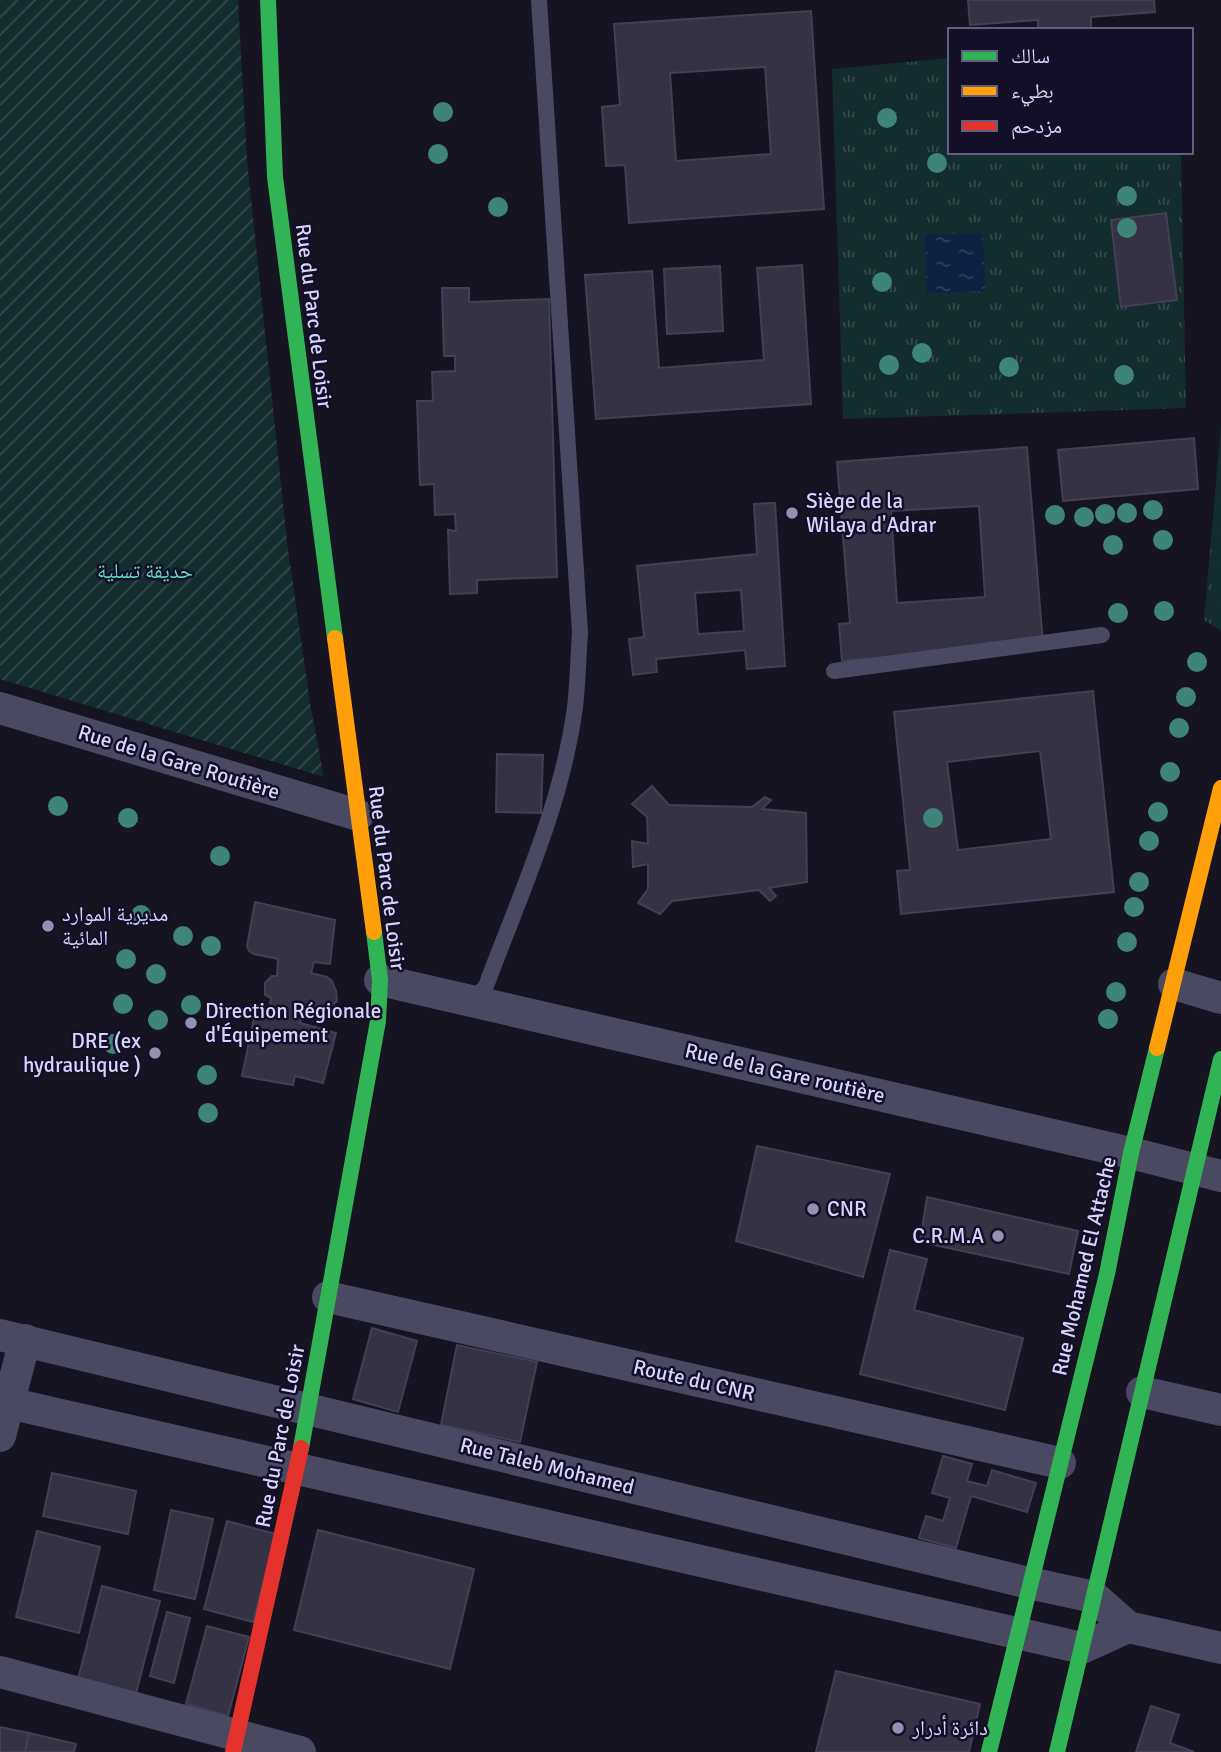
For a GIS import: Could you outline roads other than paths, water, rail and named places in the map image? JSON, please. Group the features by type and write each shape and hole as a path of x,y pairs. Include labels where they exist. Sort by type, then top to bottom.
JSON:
{"street":[{"name":"Rue du Parc de Loisir","path":"235,1744 308,1408 378,1021 380,980 275,177 268,0"},
{"name":"Rue de la Gare Routière","path":"0,708 358,815"},
{"name":"Rue Mohamed El Attache","path":"989,1752 1107,1274 1131,1153 1221,788"},
{"name":"Rue de la Gare routière","path":"380,980 1208,1173"},
{"path":"1174,984 1221,998"},
{"path":"1058,1752 1142,1392 1208,1173 1221,1059"},
{"name":"Route du CNR","path":"328,1297 1060,1463"},
{"path":"0,1436 12,1338"},
{"name":"Rue Taleb Mohamed","path":"12,1338 1094,1597"},
{"path":"1142,1392 1221,1410"},
{"path":"4,1401 1082,1648 1128,1627"},
{"path":"1094,1597 1128,1627 1221,1648"},
{"path":"0,1672 235,1744 299,1752"}],"lane":[{"path":"472,1001 486,986 517,909 547,823 575,708 580,633 539,0"},
{"path":"834,671 1102,635"}],"water":[{"path":"983,233 985,291 927,293 925,235"}],"place":[{"name":"Siège de la Wilaya d'Adrar","path":"792,513"},
{"name":"مديرية الموارد المائية","path":"48,926"},
{"name":"Direction Régionale d'Équipement","path":"191,1023"},
{"name":"DRE (ex hydraulique )","path":"155,1053"},
{"name":"CNR","path":"813,1209"},
{"name":"C.R.M.A","path":"998,1236"},
{"name":"دائرة أدرار","path":"898,1728"}],"park label":[{"name":"حديقة تسلية","path":"145,571"}]}
